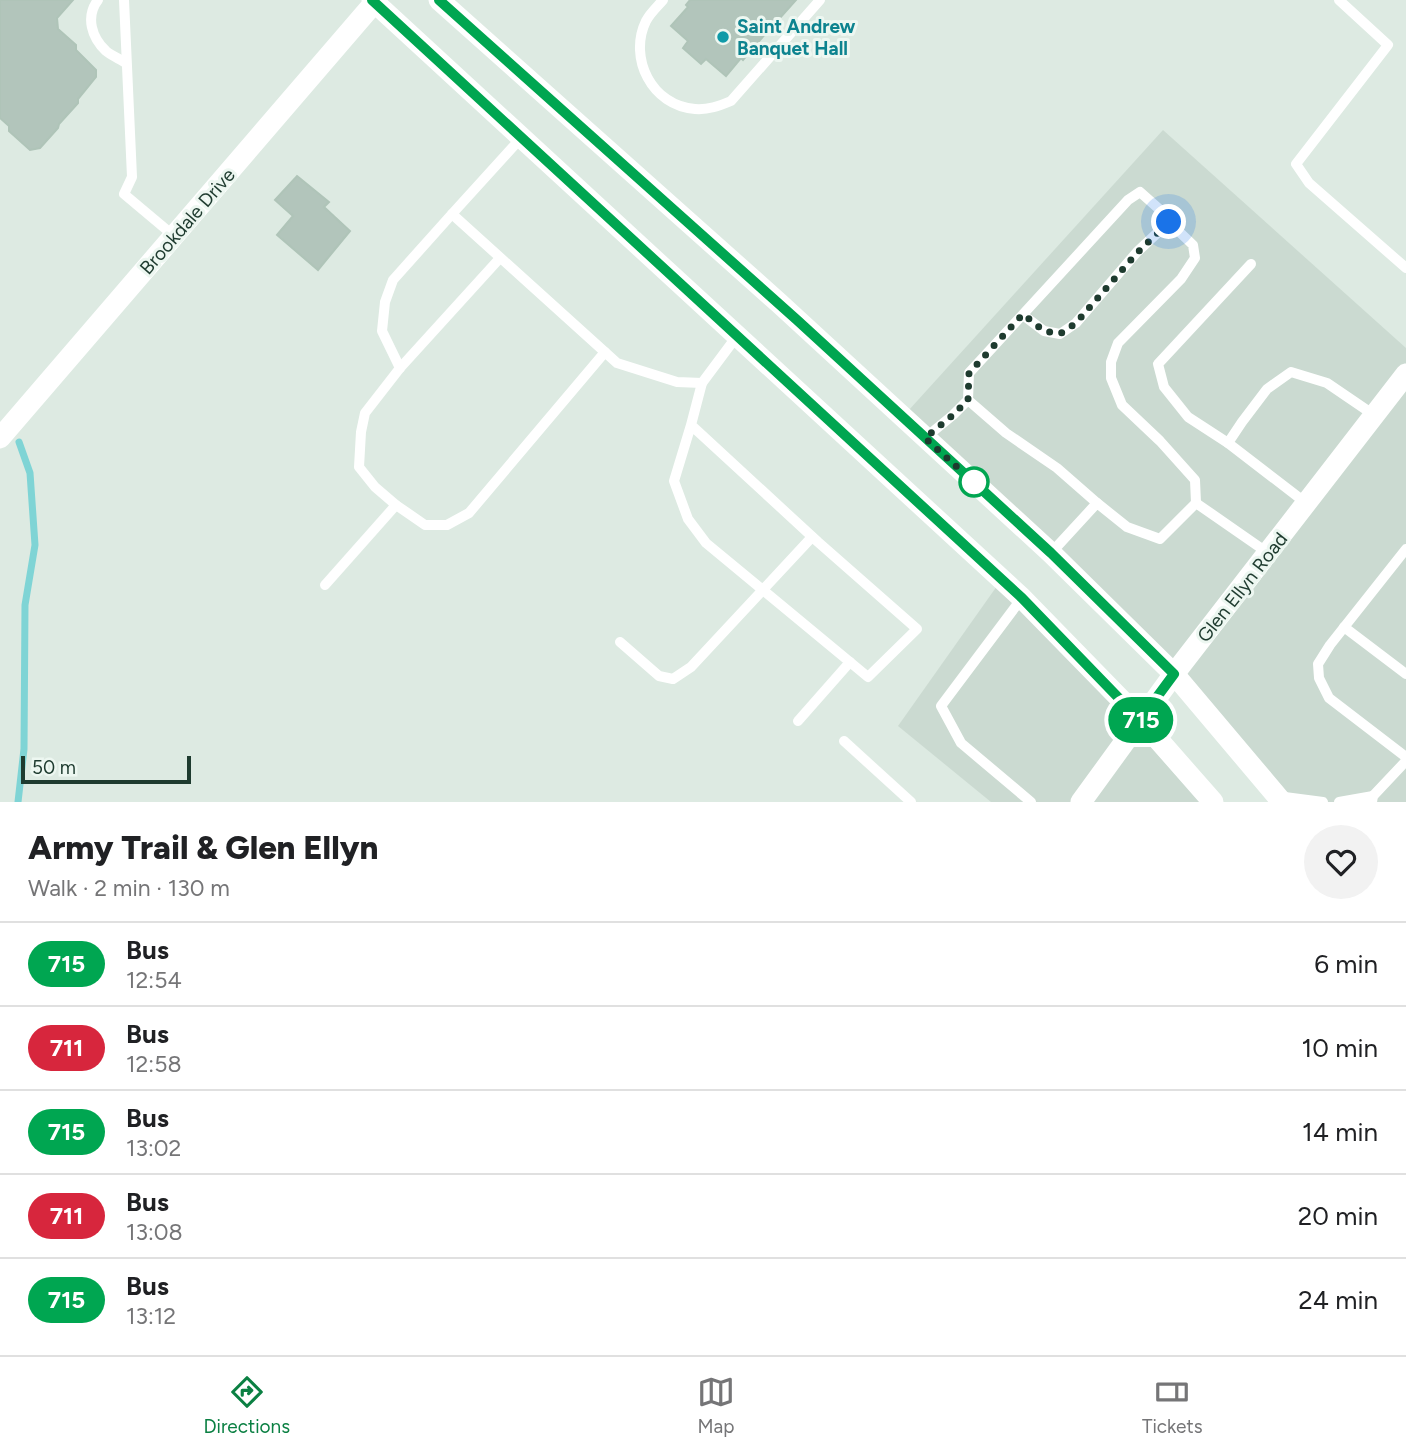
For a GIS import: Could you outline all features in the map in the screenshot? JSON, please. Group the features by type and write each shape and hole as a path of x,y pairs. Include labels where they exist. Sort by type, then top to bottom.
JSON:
{"main road":[{"path":"439,0 779,303 1051,553 1174,674 1279,799"},
{"path":"373,1 1022,598 1140,720 1213,802"},
{"name":"Brookdale Drive","path":"0,438 373,1"},
{"name":"Glen Ellyn Road","path":"1081,802 1174,674 1306,503 1374,415 1403,385"}],"lane":[{"path":"98,0 93,6 91,23 94,37 108,53 127,63"},
{"path":"124,0 132,177 124,194 174,236"},
{"path":"663,0 647,19 640,37 640,57 646,76 657,92 673,104 693,109 713,108 731,102 820,0"},
{"path":"1339,0 1388,45 1296,164 1309,183 1406,268"},
{"path":"400,368 382,331 384,302 393,280 521,138"},
{"path":"925,438 968,400 969,373 1128,200 1140,192 1193,245 1195,258 1181,279 1118,344 1111,362 1111,378 1122,405 1160,441 1195,480 1196,503 1160,539 1126,527 1057,468 1006,433 968,400"},
{"path":"452,214 617,363 677,382 702,383"},
{"path":"1023,314 1044,331 1060,334 1076,323 1137,253 1169,222"},
{"path":"500,257 400,368 365,413 359,467 375,487 425,525 447,525 469,513 605,352"},
{"path":"1251,264 1158,365 1164,387 1188,417 1228,443 1306,503"},
{"path":"691,425 917,629 868,677 706,544 688,519 674,481 702,383 737,336"},
{"path":"1228,443 1267,389 1291,372 1327,383 1374,415"},
{"path":"1051,553 1097,503"},
{"path":"1196,503 1268,553"},
{"path":"325,585 396,505"},
{"path":"620,642 659,676 673,679 691,667 812,537"},
{"path":"1339,802 1373,799 1406,759 1329,698 1319,678 1318,664 1344,626 1406,549"},
{"path":"1022,598 941,706 961,743 1031,802"},
{"path":"1344,626 1406,674"},
{"path":"798,721 850,662"},
{"path":"844,741 911,802"},
{"path":"1279,799 1323,802"}],"shaded area":[{"path":"1163,130 1406,348 1406,802 1290,802 908,411"},
{"path":"997,586 1129,722 1071,802 991,802 898,726"},
{"path":"1141,736 1200,802 1092,802"}],"building":[{"path":"0,0 73,0 57,18 58,29 76,45 76,50 96,70 96,77 78,99 78,103 40,148 30,150 9,131 9,126 0,118"},
{"name":"Saint Andrew Banquet Hall","path":"690,0 796,0 770,29 768,26 764,30 767,32 726,76 706,59 701,64 683,48 688,41 671,26 688,7 686,5"},
{"path":"297,176 329,202 324,207 350,231 318,270 277,235 293,216 275,200"}],"waterway":[{"path":"18,802 24,749 25,605 35,545 30,473 19,442"}],"bus line":[{"name":"715","path":"372,0 1022,598 1140,720 1174,674 1051,553 797,320 439,0"}],"place":[{"name":"Saint Andrew Banquet Hall","path":"723,37"}],"route":[{"path":"974,482 979,487 925,438 968,400 969,373 1023,314 1044,331 1060,334 1076,323 1137,253 1169,222"}]}
